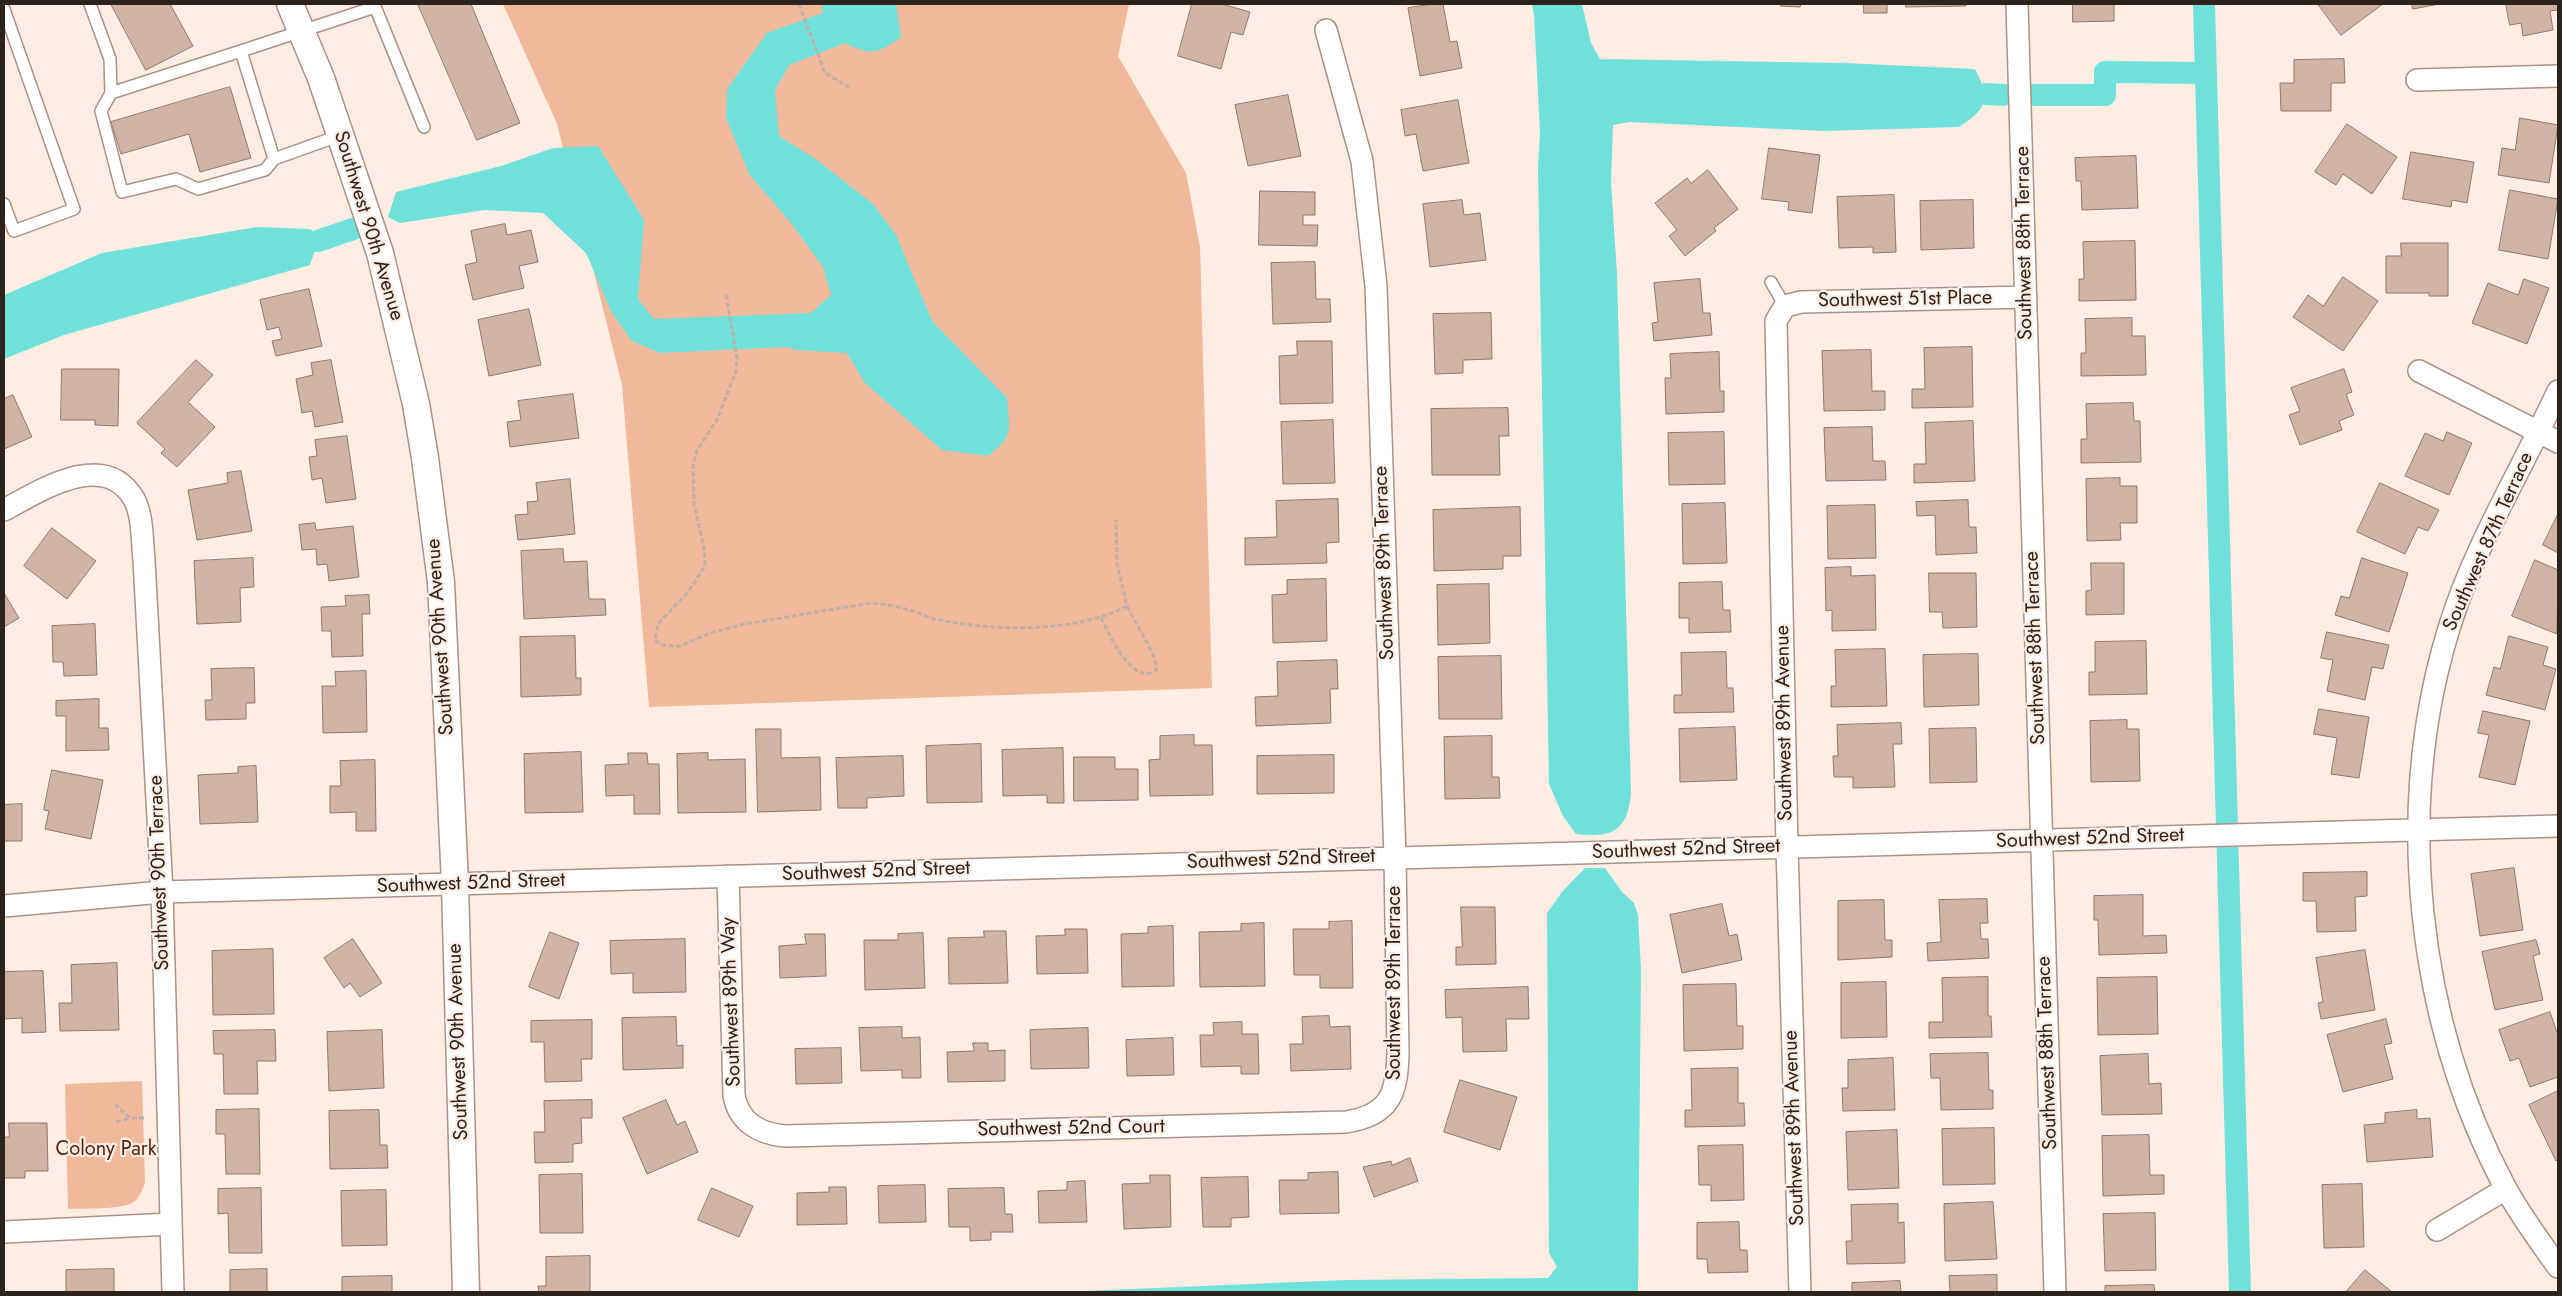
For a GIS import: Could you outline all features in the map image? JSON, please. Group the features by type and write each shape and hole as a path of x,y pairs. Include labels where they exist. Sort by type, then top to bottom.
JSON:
{"street":[{"name":"Southwest 90th Avenue","path":"290,4 341,135 380,253 416,404 425,458 441,582 455,884 466,1292"},
{"name":"Southwest 88th Terrace","path":"2017,4 2056,1292"},
{"name":"Southwest 89th Terrace","path":"1326,30 1362,161 1376,286 1395,857 1398,1071 1397,1083 1389,1101"},
{"path":"2417,80 2558,76"},
{"name":"Southwest 51st Place","path":"1785,306 1801,302 2026,297"},
{"name":"Southwest 89th Avenue","path":"1785,306 1776,321 1787,847 1800,1292"},
{"path":"2419,371 2558,442"},
{"name":"Southwest 87th Terrace","path":"2558,391 2484,541 2451,622 2441,656 2428,721 2420,829 2423,903 2444,1029 2465,1095 2506,1189 2558,1267"},
{"name":"Southwest 90th Terrace","path":"4,510 68,478 98,475 112,479 124,488 134,500 138,513 144,560 162,892 173,1292"},
{"name":"Southwest 52nd Street","path":"4,906 162,892 2558,826"},
{"name":"Southwest 89th Way","path":"728,876 734,1095 738,1112 749,1123"},
{"name":"Southwest 52nd Court","path":"749,1123 773,1135 785,1136 1346,1122 1375,1114 1389,1101"},
{"path":"2437,1230 2506,1189"},
{"path":"4,1232 171,1224"}],"lane":[{"path":"90,4 110,59 111,93 101,110 122,192 176,179 198,189 265,170 274,158 341,135"},
{"path":"111,93 302,32 374,6 424,127"},
{"path":"4,9 74,209 14,231 4,204"},
{"path":"240,51 274,158"},
{"path":"1771,282 1785,306"}],"path":[{"path":"799,4 825,73 849,88"},
{"path":"726,295 737,358 736,371 717,420 697,450 693,465 694,505 704,548 705,566 688,592 658,624 656,640 661,645 680,646 710,633 745,624 871,603 891,605 931,618 960,624 992,626 1044,626 1101,618 1127,606"},
{"path":"1101,618 1115,645 1136,671 1145,675 1151,674 1156,670 1155,657 1136,626 1127,606 1117,564 1116,520"},
{"path":"115,1104 130,1118"},
{"path":"116,1122 130,1118 144,1118"}],"green space":[{"path":"503,4 1129,4 1118,56 1186,173 1200,247 1212,688 649,707 622,385 557,124"},
{"name":"Colony Park","path":"142,1081 145,1183 140,1194 132,1203 119,1207 68,1209 65,1084"}],"water":[{"path":"822,4 896,4 901,37 886,47 874,51 862,50 845,43 789,65 775,90 779,136 817,160 873,204 896,235 932,321 1007,398 1008,431 1003,443 988,456 942,450 865,383 847,353 797,350 785,347 660,353 632,341 612,313 586,253 543,213 485,210 400,223 388,217 396,192 501,166 553,148 598,146 644,220 638,299 654,319 811,313 831,295 823,267 791,223 749,174 726,118 727,89 767,33 823,13"},
{"path":"1532,4 1582,4 1591,43 1600,59 1844,63 1975,69 1983,88 1984,96 1984,103 1981,109 1959,127 1824,131 1629,122 1613,125 1611,182 1617,274 1631,792 1626,816 1622,823 1609,833 1600,835 1576,834 1563,816 1549,784 1538,168 1540,133"},
{"path":"257,227 311,229 318,241 310,265 64,335 4,359 4,295 102,253"},
{"path":"1585,868 1605,868 1622,892 1634,903 1638,915 1641,969 1638,1292 1061,1292 1345,1280 1548,1278 1557,1267 1549,1253 1547,913 1562,892"}],"building":[{"path":"111,4 170,4 193,46 146,70"},
{"path":"418,4 471,4 520,123 477,140"},
{"path":"1192,4 1222,4 1250,12 1243,35 1231,32 1221,69 1178,56"},
{"path":"1443,4 1450,42 1457,41 1462,68 1420,76 1408,8"},
{"path":"1781,4 1801,4 1800,7 1781,6"},
{"path":"1864,4 1887,4 1887,13 1864,13"},
{"path":"1906,4 1966,4 1966,6 1906,7"},
{"path":"2073,4 2114,4 2114,21 2073,22"},
{"path":"2318,4 2383,4 2341,35"},
{"path":"2412,4 2439,4 2413,9"},
{"path":"2506,4 2558,4 2558,10 2550,11 2553,30 2523,36 2521,23 2510,25"},
{"path":"2344,59 2345,83 2331,83 2331,111 2281,111 2280,83 2294,83 2294,60"},
{"path":"230,87 251,158 200,172 189,134 121,154 111,122"},
{"path":"1288,95 1301,156 1248,166 1235,105"},
{"path":"1458,100 1469,163 1423,171 1416,134 1405,136 1401,110"},
{"path":"2520,118 2558,125 2549,183 2498,175 2502,148 2515,150"},
{"path":"2347,124 2397,157 2372,194 2343,174 2336,185 2315,172"},
{"path":"1769,148 1820,155 1812,213 1788,210 1789,202 1762,199"},
{"path":"2411,152 2474,162 2467,203 2452,200 2451,207 2403,199"},
{"path":"2136,156 2138,208 2082,210 2081,181 2076,181 2075,158"},
{"path":"1708,170 1738,209 1714,228 1716,231 1685,256 1669,236 1677,230 1655,203 1687,178 1691,183"},
{"path":"2510,190 2558,199 2548,259 2499,250"},
{"path":"1260,191 1315,192 1315,215 1303,215 1303,225 1318,225 1317,246 1259,245"},
{"path":"1894,195 1896,252 1873,253 1873,247 1839,248 1837,197"},
{"path":"1462,200 1464,215 1480,213 1486,260 1430,267 1423,204"},
{"path":"1973,200 1974,248 1921,250 1920,201"},
{"path":"505,224 507,235 531,230 538,262 519,266 524,288 473,300 465,265 477,262 471,231"},
{"path":"2135,241 2136,300 2079,301 2079,279 2084,279 2083,242"},
{"path":"2401,243 2448,243 2448,296 2429,296 2429,293 2386,293 2386,256 2401,256"},
{"path":"1315,262 1316,299 1330,299 1331,322 1273,324 1271,263"},
{"path":"2343,277 2378,301 2343,351 2293,317 2308,295 2323,306"},
{"path":"1700,279 1703,313 1710,313 1712,335 1654,341 1652,323 1658,322 1654,283"},
{"path":"2524,279 2549,288 2527,344 2472,323 2488,283 2518,295"},
{"path":"309,289 322,346 276,356 272,341 282,339 279,327 267,330 260,300"},
{"path":"529,309 541,365 489,376 478,320"},
{"path":"1491,313 1492,359 1463,360 1463,373 1435,374 1433,314"},
{"path":"2132,318 2132,336 2145,336 2146,375 2081,376 2081,353 2086,353 2085,319"},
{"path":"1297,341 1332,341 1333,403 1280,404 1279,356 1297,355"},
{"path":"1972,347 1973,407 1912,408 1912,389 1925,389 1924,348"},
{"path":"1871,350 1872,391 1885,391 1885,410 1824,411 1822,351"},
{"path":"1719,352 1720,391 1724,391 1724,412 1666,414 1665,378 1671,378 1670,354"},
{"path":"196,360 213,375 188,402 215,427 177,467 161,453 165,449 137,423"},
{"path":"331,360 343,422 315,427 312,411 302,413 296,379 313,375 311,363"},
{"path":"62,369 119,369 118,426 95,425 95,420 61,420"},
{"path":"2344,369 2352,392 2346,394 2354,415 2339,421 2342,430 2300,445 2289,415 2300,411 2291,388"},
{"path":"573,394 579,438 510,447 507,422 521,420 518,401"},
{"path":"13,395 32,437 4,449 4,399"},
{"path":"2133,403 2134,421 2140,421 2141,462 2081,463 2081,439 2087,439 2086,404"},
{"path":"1508,408 1509,436 1499,436 1500,475 1432,475 1431,409"},
{"path":"1333,420 1335,483 1283,484 1281,422"},
{"path":"1973,421 1975,481 1914,483 1914,464 1926,464 1925,423"},
{"path":"1872,427 1873,461 1885,461 1886,480 1826,481 1824,428"},
{"path":"1724,432 1725,484 1669,485 1668,433"},
{"path":"2447,432 2472,443 2449,495 2405,476 2425,433 2443,441"},
{"path":"347,436 356,499 326,503 322,478 312,480 309,457 317,456 315,440"},
{"path":"241,471 252,531 197,540 188,490 228,483 227,473"},
{"path":"2120,478 2120,486 2137,486 2137,523 2120,523 2121,540 2087,541 2086,479"},
{"path":"570,479 575,534 518,540 515,515 528,514 527,502 538,501 536,483"},
{"path":"2380,483 2439,510 2428,531 2418,527 2405,554 2357,532"},
{"path":"1338,499 1339,542 1326,543 1327,563 1245,565 1245,538 1277,537 1276,501"},
{"path":"1968,500 1969,527 1976,527 1977,553 1936,555 1935,515 1917,516 1916,502"},
{"path":"1725,503 1727,563 1683,564 1682,504"},
{"path":"1875,505 1876,558 1828,559 1827,506"},
{"path":"1520,507 1521,556 1503,556 1503,569 1434,571 1433,510"},
{"path":"2558,514 2558,553 2543,545"},
{"path":"315,523 316,530 353,526 359,577 329,581 327,564 317,565 316,549 302,550 299,525"},
{"path":"52,528 96,561 67,599 24,566"},
{"path":"563,549 564,562 587,561 589,599 605,599 606,615 524,619 521,551"},
{"path":"253,558 254,587 240,588 241,622 197,624 194,561"},
{"path":"2362,558 2408,573 2389,632 2335,615 2341,596 2349,598"},
{"path":"2535,560 2558,570 2557,634 2512,616"},
{"path":"2091,563 2124,563 2124,614 2086,615 2086,591 2091,590"},
{"path":"1851,567 1851,576 1875,575 1876,630 1832,631 1832,610 1826,611 1825,568"},
{"path":"1929,573 1976,573 1977,627 1943,628 1942,612 1930,612"},
{"path":"1326,579 1327,641 1273,643 1272,595 1287,594 1287,580"},
{"path":"1722,582 1723,610 1730,610 1731,632 1689,633 1689,618 1679,618 1679,583"},
{"path":"1489,584 1490,643 1438,645 1437,585"},
{"path":"4,593 19,618 4,627"},
{"path":"369,595 370,614 362,614 363,656 332,657 331,631 322,631 321,607 346,606 345,596"},
{"path":"95,624 97,675 64,676 63,662 53,662 52,626"},
{"path":"2327,632 2389,645 2383,669 2372,667 2365,700 2327,691 2333,660 2321,658"},
{"path":"575,636 576,678 581,678 581,695 521,697 520,637"},
{"path":"2509,636 2548,647 2543,665 2556,669 2545,710 2486,695 2494,667 2500,669"},
{"path":"2146,641 2147,694 2089,695 2089,672 2095,672 2095,642"},
{"path":"1885,649 1887,706 1831,707 1831,686 1836,686 1835,650"},
{"path":"1726,652 1727,688 1733,688 1734,712 1674,713 1674,695 1682,695 1681,653"},
{"path":"1978,654 1979,705 1924,707 1923,655"},
{"path":"1501,656 1502,719 1439,719 1438,657"},
{"path":"1337,660 1338,689 1330,689 1331,723 1256,726 1255,697 1278,696 1277,662"},
{"path":"254,668 255,703 246,703 246,719 206,720 205,700 212,700 211,669"},
{"path":"366,671 367,732 323,733 322,686 336,686 335,672"},
{"path":"99,699 99,728 108,728 109,750 66,751 66,716 56,716 56,701"},
{"path":"2319,709 2369,717 2359,778 2331,774 2337,738 2314,734"},
{"path":"2483,711 2530,721 2515,785 2479,777 2489,735 2478,733"},
{"path":"2127,720 2127,729 2139,729 2140,781 2091,782 2090,721"},
{"path":"1901,723 1902,744 1893,744 1895,787 1853,788 1853,777 1834,777 1833,756 1838,756 1837,725"},
{"path":"1735,727 1737,780 1680,782 1679,729"},
{"path":"1976,728 1977,782 1930,783 1929,729"},
{"path":"756,729 781,729 781,758 820,757 821,810 758,812"},
{"path":"1194,735 1194,745 1212,745 1213,795 1150,796 1149,760 1160,759 1160,736"},
{"path":"1492,736 1492,777 1499,777 1500,798 1445,799 1444,737"},
{"path":"981,744 982,802 927,803 926,746"},
{"path":"1063,748 1064,803 1047,803 1047,795 1003,796 1002,750"},
{"path":"581,752 583,812 525,813 524,754"},
{"path":"628,753 647,753 648,764 659,764 660,814 634,814 634,795 606,796 605,765 628,764"},
{"path":"708,753 708,760 745,759 746,812 678,813 677,754"},
{"path":"1334,755 1334,793 1257,794 1257,756"},
{"path":"903,756 904,796 867,798 867,808 838,808 836,758"},
{"path":"1074,757 1115,757 1115,769 1138,769 1138,800 1074,801"},
{"path":"375,760 376,831 356,831 356,812 330,813 330,786 341,786 340,761"},
{"path":"256,766 258,822 200,824 198,775 238,773 238,767"},
{"path":"52,770 103,780 91,839 45,829 49,811 44,810"},
{"path":"22,804 22,841 4,841 4,805"},
{"path":"2514,868 2523,930 2480,936 2471,874"},
{"path":"2367,872 2367,896 2355,897 2356,931 2317,932 2316,901 2303,901 2303,873"},
{"path":"2143,895 2143,936 2166,935 2167,953 2099,955 2098,920 2094,920 2094,896"},
{"path":"1987,899 1988,923 1980,923 1981,939 1988,939 1989,958 1928,961 1927,943 1941,942 1939,900"},
{"path":"1884,900 1885,940 1892,940 1892,957 1838,960 1838,901"},
{"path":"1722,904 1729,936 1737,934 1742,960 1682,973 1670,915"},
{"path":"1461,907 1495,907 1496,964 1456,965 1456,947 1462,947"},
{"path":"1352,921 1353,988 1320,988 1320,975 1294,975 1293,929 1329,929 1329,922"},
{"path":"1264,923 1265,986 1200,987 1199,932 1241,931 1241,924"},
{"path":"1173,926 1174,986 1122,987 1121,934 1148,933 1148,927"},
{"path":"1065,929 1087,929 1088,973 1037,974 1036,936 1065,935"},
{"path":"984,931 1006,931 1008,983 949,984 948,938 984,937"},
{"path":"550,932 579,943 559,999 529,987"},
{"path":"923,933 925,988 865,990 864,940 898,940 898,934"},
{"path":"805,934 825,934 826,976 780,978 779,946 806,944"},
{"path":"353,939 382,983 360,997 350,983 344,988 324,958"},
{"path":"685,939 686,992 633,993 633,973 611,974 610,941"},
{"path":"2536,940 2540,954 2533,956 2543,1000 2495,1010 2482,952"},
{"path":"273,949 274,1014 213,1015 212,951"},
{"path":"2365,950 2375,1010 2321,1019 2318,1003 2323,1002 2316,958"},
{"path":"117,963 119,1030 60,1031 59,1003 72,1003 71,965"},
{"path":"43,971 46,1032 22,1033 22,1018 4,1019 4,972"},
{"path":"1988,977 1988,1016 1991,1016 1992,1037 1929,1038 1929,1022 1943,1022 1942,978"},
{"path":"2157,977 2158,1034 2098,1035 2097,978"},
{"path":"1886,982 1887,1037 1841,1038 1841,983"},
{"path":"1736,984 1737,1026 1743,1026 1743,1049 1684,1051 1683,985"},
{"path":"1528,987 1529,1019 1506,1019 1507,1051 1463,1052 1462,1017 1446,1018 1445,990"},
{"path":"2550,1012 2558,1035 2558,1077 2530,1087 2519,1058 2510,1061 2499,1030"},
{"path":"1329,1016 1330,1027 1350,1026 1351,1069 1291,1071 1290,1044 1303,1044 1302,1017"},
{"path":"676,1017 677,1046 683,1045 683,1068 623,1070 622,1018"},
{"path":"2386,1019 2392,1043 2384,1045 2393,1079 2343,1092 2327,1035"},
{"path":"592,1020 592,1059 581,1059 582,1081 545,1082 544,1042 531,1042 531,1021"},
{"path":"1242,1022 1242,1034 1258,1034 1259,1074 1241,1074 1241,1066 1201,1067 1200,1035 1214,1035 1213,1023"},
{"path":"902,1027 902,1038 920,1037 921,1078 902,1078 902,1070 861,1071 859,1028"},
{"path":"1088,1028 1089,1068 1031,1069 1030,1030"},
{"path":"275,1030 276,1061 257,1061 258,1094 224,1094 223,1054 214,1054 213,1031"},
{"path":"382,1030 384,1088 329,1091 327,1032"},
{"path":"1173,1038 1174,1075 1127,1076 1126,1040"},
{"path":"973,1043 988,1043 988,1051 1005,1050 1005,1081 948,1082 947,1052 974,1051"},
{"path":"841,1048 842,1083 796,1084 795,1049"},
{"path":"1988,1053 1989,1090 1993,1090 1993,1109 1941,1110 1940,1078 1931,1078 1930,1054"},
{"path":"2148,1054 2149,1084 2161,1083 2162,1114 2102,1115 2100,1056"},
{"path":"1893,1058 1895,1110 1843,1111 1842,1088 1848,1088 1848,1060"},
{"path":"1738,1068 1738,1103 1744,1103 1745,1126 1685,1127 1685,1110 1692,1110 1691,1069"},
{"path":"1460,1080 1517,1097 1500,1150 1444,1132"},
{"path":"2558,1091 2558,1159 2556,1161 2529,1105"},
{"path":"592,1100 592,1118 581,1118 582,1143 573,1144 573,1162 535,1163 534,1132 545,1132 544,1101"},
{"path":"666,1100 677,1125 685,1121 698,1152 647,1174 623,1118"},
{"path":"259,1109 260,1174 226,1174 225,1134 216,1134 216,1110"},
{"path":"379,1110 380,1145 387,1145 388,1168 330,1169 329,1111"},
{"path":"2417,1110 2417,1119 2430,1118 2433,1157 2367,1162 2364,1125 2385,1123 2385,1113"},
{"path":"9,1123 47,1123 48,1171 25,1171 25,1178 4,1178 4,1137 9,1137"},
{"path":"1994,1128 1995,1184 1943,1185 1942,1129"},
{"path":"1897,1130 1899,1188 1848,1190 1846,1132"},
{"path":"2149,1135 2150,1175 2164,1175 2164,1194 2103,1196 2102,1136"},
{"path":"1743,1145 1744,1200 1711,1201 1711,1185 1699,1185 1698,1146"},
{"path":"1410,1158 1418,1181 1374,1197 1363,1167 1391,1161 1392,1165"},
{"path":"1338,1172 1339,1213 1280,1214 1279,1180 1308,1180 1308,1173"},
{"path":"582,1174 583,1233 540,1233 539,1175"},
{"path":"1150,1175 1170,1175 1171,1227 1124,1229 1122,1184 1150,1183"},
{"path":"1248,1177 1249,1217 1231,1218 1231,1227 1203,1227 1201,1178"},
{"path":"1085,1181 1087,1222 1039,1223 1038,1191 1067,1190 1067,1182"},
{"path":"2362,1184 2364,1247 2324,1248 2322,1185"},
{"path":"925,1185 926,1222 879,1223 878,1186"},
{"path":"829,1187 846,1187 847,1224 797,1225 797,1193 829,1192"},
{"path":"261,1188 262,1253 229,1253 228,1213 218,1214 218,1189"},
{"path":"712,1188 753,1206 739,1237 698,1220"},
{"path":"1004,1188 1005,1214 1012,1214 1013,1232 991,1232 991,1240 970,1241 970,1227 949,1227 948,1189"},
{"path":"386,1190 387,1245 342,1246 341,1191"},
{"path":"1993,1202 1997,1259 1945,1261 1944,1204"},
{"path":"1898,1204 1898,1223 1904,1222 1905,1263 1847,1264 1846,1241 1852,1241 1851,1205"},
{"path":"2155,1213 2156,1270 2105,1271 2103,1214"},
{"path":"1739,1222 1740,1250 1747,1250 1748,1272 1708,1273 1707,1259 1697,1259 1697,1223"},
{"path":"590,1256 590,1292 539,1292 538,1286 546,1286 546,1257"},
{"path":"114,1269 114,1292 66,1292 66,1270"},
{"path":"267,1269 267,1292 230,1292 230,1270"},
{"path":"2365,1270 2392,1292 2346,1292"},
{"path":"1997,1275 1997,1292 1950,1292 1949,1276"},
{"path":"392,1276 392,1292 342,1292 342,1277"},
{"path":"1900,1281 1901,1292 1852,1292 1852,1283"},
{"path":"2154,1285 2155,1292 2105,1292 2105,1286"}],"waterway":[{"path":"2204,4 2240,1292"},
{"path":"2034,95 2105,95 2105,72 2206,73"},
{"path":"1985,94 2004,95"},
{"path":"318,241 353,229"}]}
